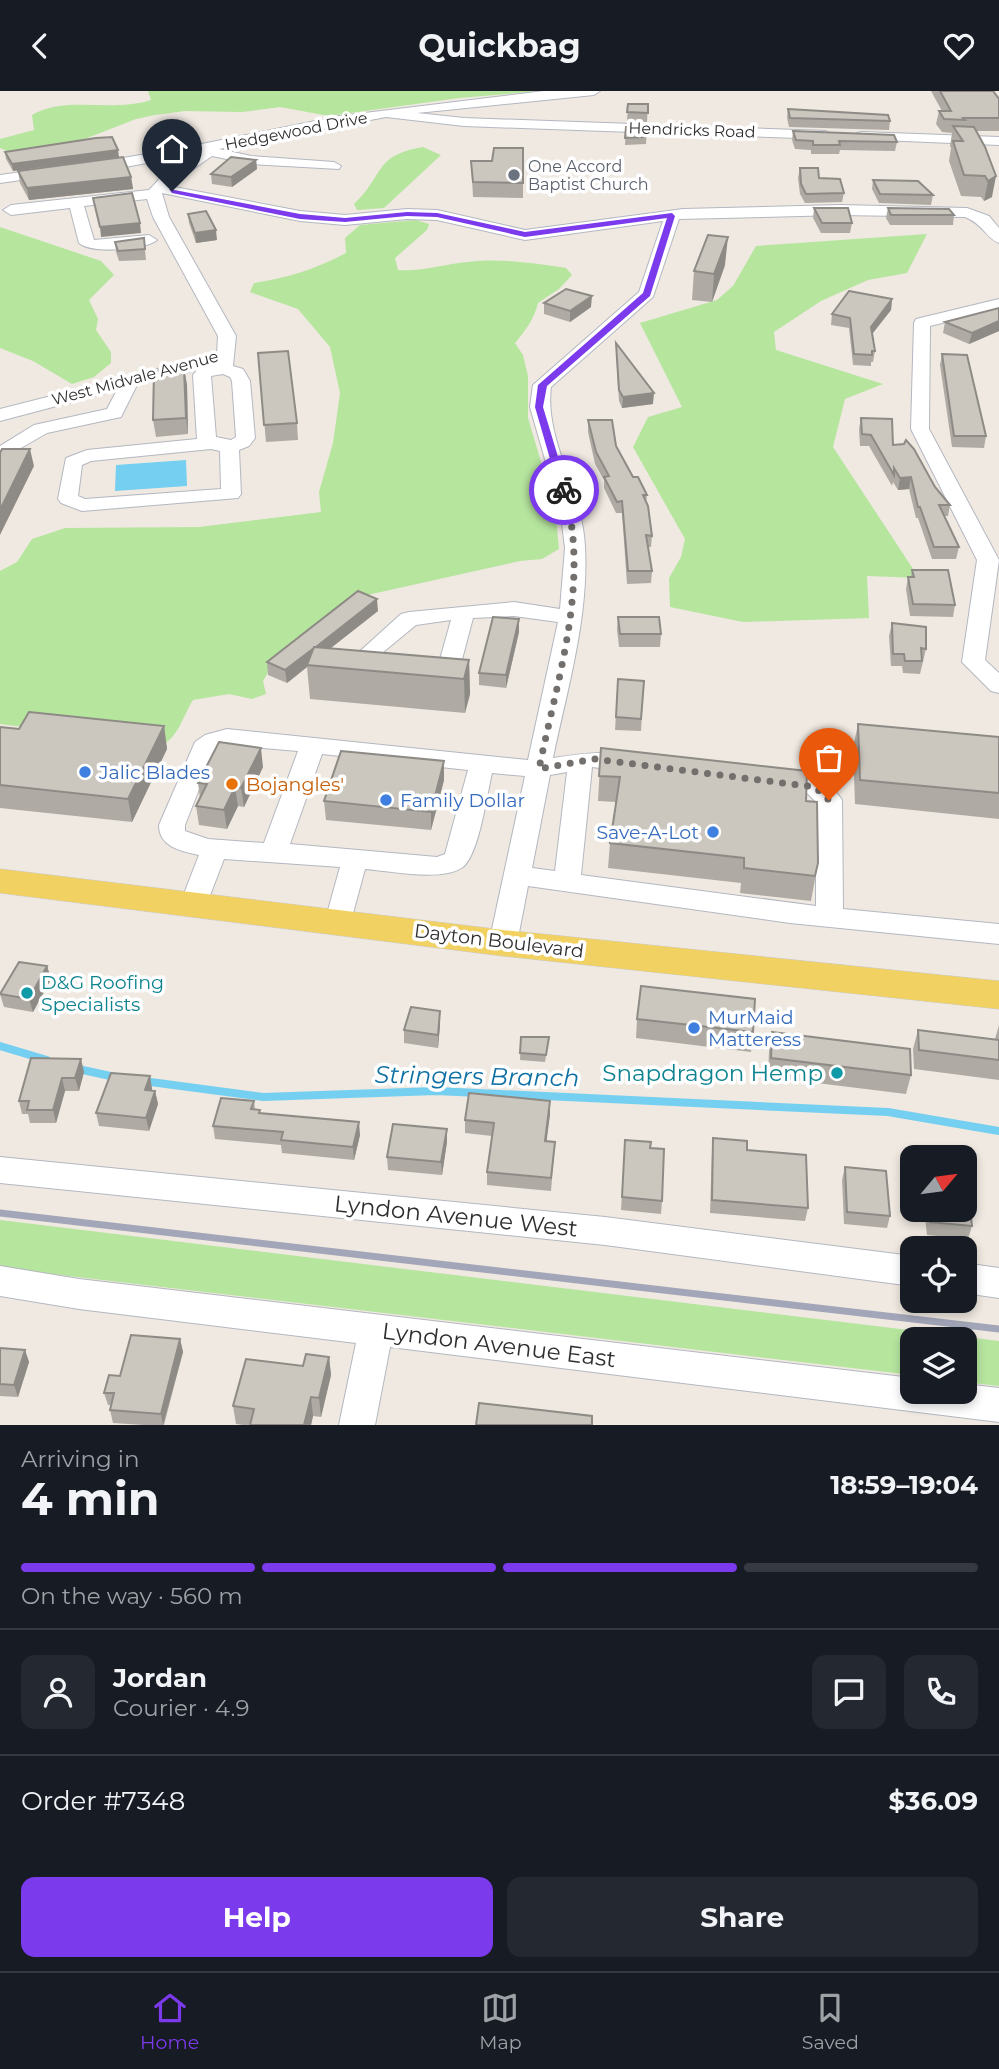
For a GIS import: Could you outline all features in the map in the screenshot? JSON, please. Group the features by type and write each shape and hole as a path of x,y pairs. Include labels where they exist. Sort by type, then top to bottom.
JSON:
{"main road":[{"name":"Dayton Boulevard","path":"0,881 503,943 999,995"}],"street":[{"name":"Hedgewood Drive","path":"0,179 212,149 386,113 505,97 594,91"},
{"name":"Hendricks Road","path":"386,113 464,122 999,141"},
{"path":"155,191 169,177 212,149 251,160 334,166"},
{"path":"12,210 155,191 300,216 345,220 407,214 437,215 525,235 672,216 840,210 967,213 984,219 999,238"},
{"name":"West Midvale Avenue","path":"0,415 131,380 224,363 227,336 161,217 155,191"},
{"path":"76,202 87,243 97,246 149,240"},
{"path":"967,213 992,207"},
{"path":"503,943 570,617 574,537 571,515 539,407 542,385 647,294 672,216"},
{"path":"999,303 922,323 920,429 988,560 973,662 999,686"},
{"path":"220,445 206,439 202,375 224,363 241,381 246,438 244,442 220,445 87,456 73,462 68,499 82,505 231,494 220,445"},
{"path":"0,454 41,429 114,413 131,380"},
{"path":"464,612 514,609 570,617"},
{"path":"482,764 460,850 454,860 439,866 215,848 181,841 172,835 172,825 204,747 214,740 227,737 539,769 594,759 661,768"},
{"path":"274,852 313,745"},
{"path":"567,881 580,762"},
{"path":"754,779 815,787 829,800 830,917"},
{"path":"194,904 215,848"},
{"path":"339,921 355,858"},
{"path":"517,875 830,917 999,934"},
{"name":"Lyndon Avenue West","path":"0,1170 596,1230 900,1269"},
{"path":"977,1280 999,1283"},
{"name":"Lyndon Avenue East","path":"0,1282 79,1294 999,1405"},
{"path":"357,1425 376,1330"}],"green space":[{"path":"148,91 542,91 459,98 329,116 280,107 242,112 185,111 136,119 77,142 9,152 0,148 0,139 34,130 32,115 45,109 74,105 136,104 151,100"},
{"path":"423,147 441,155 384,208 357,210 354,204 387,161 395,155"},
{"path":"416,220 429,224 427,230 395,258 398,270 505,261 566,268 572,275 559,289 538,303 529,324 515,343 523,355 528,376 528,418 555,509 559,549 542,559 520,561 354,598 277,657 263,681 266,694 252,699 229,694 193,700 177,731 163,745 0,724 0,571 17,562 32,539 65,528 199,527 321,512 319,492 333,443 340,393 330,347 298,309 250,292 254,283 301,272 346,253 345,238 360,225"},
{"path":"0,227 101,261 114,275 89,300 98,319 96,330 111,352 111,363 94,377 72,384 33,361 0,348"},
{"path":"927,234 907,273 868,280 821,301 774,332 776,350 883,384 845,399 833,447 919,578 867,576 869,618 743,622 670,607 669,578 681,557 685,539 633,447 648,417 682,407 640,323 717,300 733,286 756,246"},
{"path":"0,1220 900,1329 900,1374 0,1268"},
{"path":"977,1338 999,1341 999,1386 977,1383"}],"water":[{"path":"186,460 187,486 115,491 116,465"}],"building":[{"path":"940,91 993,91 999,99 999,118 944,119 939,111 951,111"},
{"path":"628,104 648,104 648,113 627,112"},
{"path":"788,109 888,115 890,121 790,118"},
{"path":"953,126 974,127 996,176 988,181 985,176 964,175 953,141 963,141"},
{"path":"626,127 647,128 646,137 625,138"},
{"path":"793,131 894,135 897,142 839,141 840,145 813,145 813,141 796,140"},
{"path":"112,137 118,150 12,164 5,152 96,138"},
{"path":"494,148 523,148 523,183 473,182 471,161 492,161"},
{"path":"123,157 131,177 27,188 18,171"},
{"path":"231,157 256,160 231,177 211,174"},
{"path":"800,168 818,168 819,178 840,179 844,193 806,194 801,184"},
{"path":"873,180 918,181 933,195 880,194"},
{"path":"132,193 140,223 100,227 93,198"},
{"path":"814,208 848,208 852,223 822,223"},
{"path":"888,208 949,209 954,215 891,215"},
{"path":"206,211 216,230 195,233 188,214"},
{"path":"708,235 728,237 714,274 694,271"},
{"path":"144,238 145,249 118,251 115,242"},
{"path":"566,289 592,296 570,311 544,303"},
{"path":"849,291 892,299 871,327 875,351 872,351 872,355 854,354 850,318 832,314"},
{"path":"999,308 999,321 972,333 945,322"},
{"path":"616,343 654,393 623,397 619,390"},
{"path":"288,351 297,423 264,425 258,353"},
{"path":"942,354 967,355 986,436 954,436"},
{"path":"184,369 186,418 153,420 154,371"},
{"path":"861,418 892,419 893,445 904,444 906,440 935,487 950,505 939,505 959,547 934,547 918,507 911,477 900,478 894,468 894,475 871,435 862,434"},
{"path":"588,420 612,420 616,446 633,477 638,477 647,495 643,495 648,506 652,536 646,535 652,571 628,571 622,501 617,502 604,477 609,476 596,452"},
{"path":"2,449 30,449 0,510 0,453"},
{"path":"912,570 948,570 955,605 913,604 908,577 914,577"},
{"path":"358,591 377,599 285,670 267,662"},
{"path":"493,617 519,619 506,675 479,673"},
{"path":"618,617 659,617 661,634 620,634"},
{"path":"892,623 926,627 926,649 921,648 922,661 905,661 904,654 893,654"},
{"path":"314,647 469,660 464,679 307,665"},
{"path":"618,679 644,681 641,719 616,717"},
{"name":"Jalic Blades","path":"29,712 164,726 128,799 0,785 0,727 19,729"},
{"path":"858,724 999,737 999,793 860,780"},
{"path":"219,742 261,748 241,788 235,787 224,810 196,806 207,784 198,783"},
{"path":"601,748 807,771 806,801 817,802 818,863 815,876 744,868 744,858 610,843 620,777 599,776"},
{"path":"341,751 444,761 431,812 324,801"},
{"path":"19,962 47,966 29,999 0,994"},
{"path":"641,986 755,999 753,1032 637,1019"},
{"path":"411,1007 440,1011 438,1035 404,1030"},
{"path":"918,1030 999,1040 999,1060 919,1050"},
{"path":"772,1032 910,1049 911,1075 771,1058"},
{"path":"521,1037 549,1037 546,1055 520,1053"},
{"path":"31,1058 81,1059 75,1078 62,1078 53,1110 27,1110 29,1101 19,1101"},
{"path":"111,1073 150,1076 145,1090 155,1091 146,1118 96,1113"},
{"path":"469,1093 550,1101 545,1141 555,1142 551,1178 487,1172 494,1123 465,1120"},
{"path":"221,1098 254,1101 251,1109 260,1110 259,1113 359,1122 353,1147 281,1140 283,1132 213,1126"},
{"path":"393,1124 447,1129 441,1162 387,1157"},
{"path":"713,1138 747,1141 747,1150 806,1155 808,1208 712,1200"},
{"path":"625,1140 651,1142 650,1148 664,1149 662,1201 622,1197"},
{"path":"845,1167 886,1171 890,1216 847,1212"},
{"path":"930,1222 972,1222 972,1226"},
{"path":"131,1335 180,1339 161,1414 110,1410 114,1393 104,1393 109,1375 120,1376"},
{"path":"0,1348 25,1350 14,1385 0,1384"},
{"path":"306,1354 329,1357 319,1398 311,1397 304,1425 250,1425 254,1409 233,1406 246,1359 303,1366"},
{"path":"479,1403 592,1416 592,1425 476,1425"}],"waterway":[{"name":"Stringers Branch","path":"0,1046 47,1060"},
{"name":"Stringers Branch","path":"78,1069 115,1077"},
{"name":"Stringers Branch","path":"143,1081 263,1097 436,1091 888,1112 999,1131"}],"railway":[{"path":"0,1213 999,1329"}],"way so far":[{"path":"564,490 571,515 575,548 570,617 539,769 594,759 815,787 829,800"}],"place":[{"name":"One Accord Baptist Church","path":"514,175"},
{"name":"Jalic Blades","path":"85,772"},
{"name":"Bojangles'","path":"232,784"},
{"name":"Family Dollar","path":"386,800"},
{"name":"Save-A-Lot","path":"713,832"},
{"name":"D&G Roofing Specialists","path":"27,993"},
{"name":"MurMaid Matteress","path":"694,1028"},
{"name":"Snapdragon Hemp","path":"837,1073"}],"route":[{"path":"172,191 300,216 345,220 407,214 437,215 525,235 672,216 647,294 542,385 539,407 564,490"}]}
